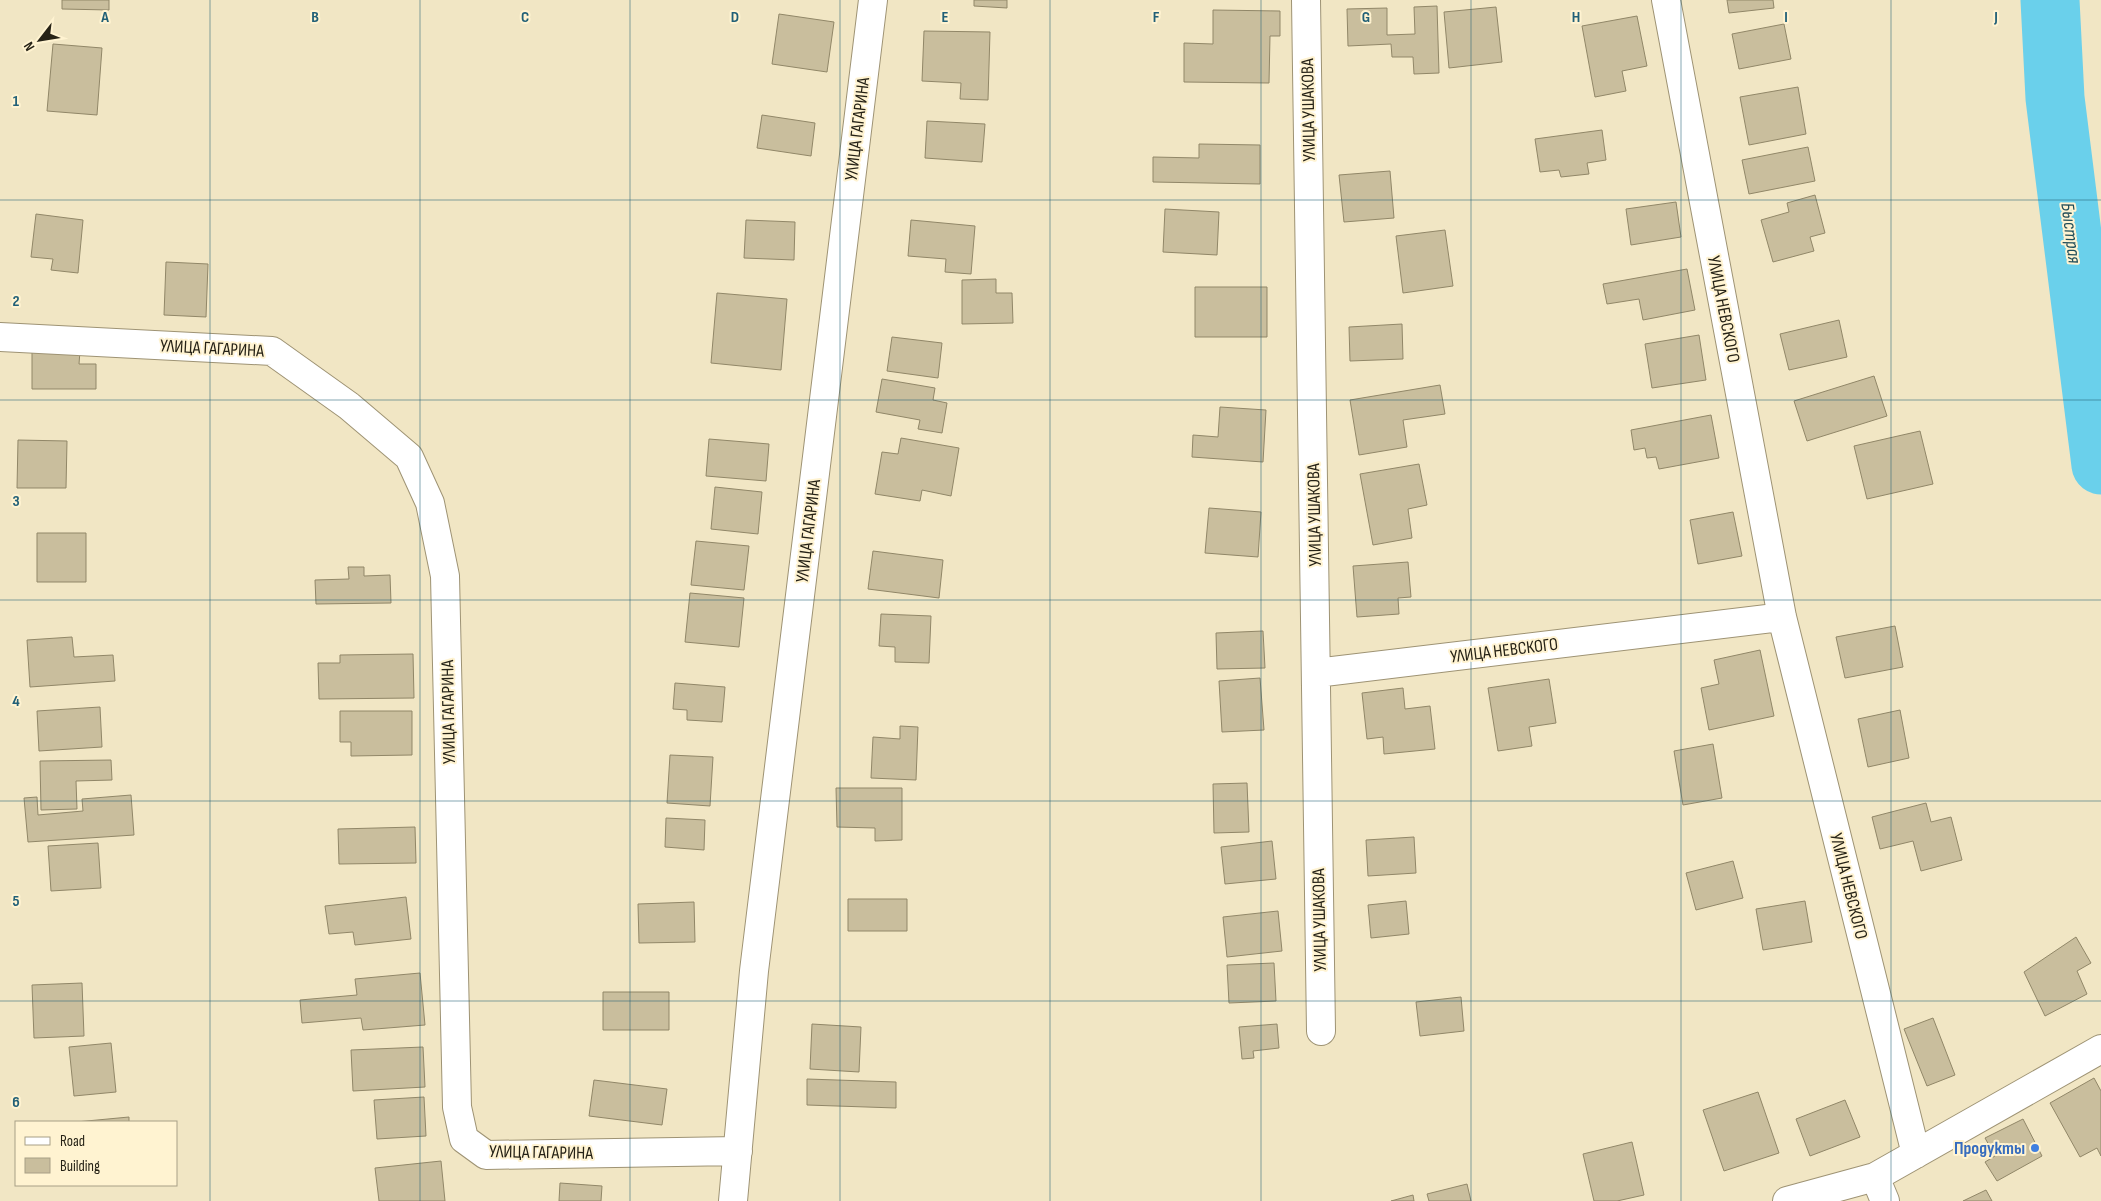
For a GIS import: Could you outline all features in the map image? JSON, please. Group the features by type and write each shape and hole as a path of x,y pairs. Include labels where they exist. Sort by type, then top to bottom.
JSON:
{"street":[{"name":"УЛИЦА ГАГАРИНА","path":"733,1201 754,971 873,0"},
{"name":"УЛИЦА УШАКОВА","path":"1306,0 1321,1031"},
{"name":"УЛИЦА НЕВСКОГО","path":"1666,0 1782,618 1916,1154"},
{"name":"УЛИЦА ГАГАРИНА","path":"0,337 272,351 349,406 409,457 430,503 445,576 457,1107 464,1139 486,1155 738,1151"},
{"name":"УЛИЦА НЕВСКОГО","path":"1316,673 1782,618"},
{"path":"1787,1201 1880,1189 1916,1154 2101,1049"}],"building":[{"path":"62,0 109,0 109,10 62,9"},
{"path":"974,0 1007,0 1007,8 974,6"},
{"path":"1727,0 1773,0 1774,8 1729,13"},
{"path":"1437,6 1439,73 1414,74 1413,57 1392,57 1391,44 1348,46 1347,9 1387,8 1387,35 1415,34 1414,7"},
{"path":"1496,7 1502,62 1449,68 1444,12"},
{"path":"1213,10 1280,11 1280,36 1270,36 1269,83 1184,82 1184,43 1213,44"},
{"path":"779,14 834,22 827,72 772,64"},
{"path":"1637,16 1647,66 1622,71 1626,91 1595,97 1582,26"},
{"path":"1784,24 1791,59 1739,69 1732,34"},
{"path":"924,31 990,32 988,100 960,99 961,83 922,81"},
{"path":"53,44 102,48 97,115 47,111"},
{"path":"1798,87 1806,134 1749,145 1740,97"},
{"path":"762,115 815,123 811,156 757,148"},
{"path":"927,121 985,124 982,162 925,158"},
{"path":"1602,130 1606,160 1587,163 1589,174 1561,177 1559,170 1540,172 1535,139"},
{"path":"1199,144 1260,145 1260,184 1153,182 1153,157 1199,158"},
{"path":"1808,147 1815,181 1749,194 1742,160"},
{"path":"1390,171 1394,218 1344,222 1339,175"},
{"path":"1815,195 1825,233 1810,237 1814,251 1773,262 1761,220 1789,212 1787,203"},
{"path":"1676,202 1681,237 1631,245 1626,209"},
{"path":"1165,209 1219,212 1217,255 1163,252"},
{"path":"36,214 83,220 78,273 51,270 53,259 31,257"},
{"path":"746,220 795,222 794,260 744,258"},
{"path":"911,220 975,226 971,274 945,272 946,259 908,256"},
{"path":"1445,230 1453,286 1403,293 1396,236"},
{"path":"166,262 208,264 206,317 164,315"},
{"path":"1687,269 1695,310 1643,320 1639,299 1607,304 1603,284"},
{"path":"996,279 996,293 1012,293 1013,323 962,324 962,280"},
{"path":"1195,287 1267,287 1267,337 1195,337"},
{"path":"717,293 787,299 781,370 711,363"},
{"path":"1839,320 1847,357 1789,370 1780,334"},
{"path":"1402,324 1403,359 1350,361 1349,327"},
{"path":"1699,335 1706,380 1652,388 1645,344"},
{"path":"892,337 942,343 938,378 887,371"},
{"path":"32,350 80,351 79,364 96,364 96,389 32,389"},
{"path":"1874,376 1887,416 1807,441 1794,401"},
{"path":"882,379 935,388 933,400 947,403 942,433 918,429 920,420 876,412"},
{"path":"1440,385 1445,414 1403,420 1407,447 1359,455 1350,400"},
{"path":"1220,407 1266,410 1263,462 1192,457 1193,435 1218,437"},
{"path":"1711,415 1719,458 1659,469 1656,457 1647,458 1645,448 1634,450 1631,430"},
{"path":"1920,431 1933,484 1867,499 1854,446"},
{"path":"901,438 959,448 951,496 922,490 920,501 875,494 882,452 898,454"},
{"path":"709,439 769,444 766,481 706,476"},
{"path":"18,440 67,441 66,488 17,488"},
{"path":"1419,464 1427,505 1408,509 1412,538 1373,545 1360,474"},
{"path":"715,487 762,492 758,534 711,529"},
{"path":"1209,508 1261,512 1258,557 1205,553"},
{"path":"1733,512 1742,556 1698,564 1690,520"},
{"path":"37,533 86,533 86,582 37,582"},
{"path":"696,541 749,546 744,590 691,585"},
{"path":"873,551 943,560 939,598 868,589"},
{"path":"1408,562 1411,597 1398,598 1399,614 1357,617 1353,566"},
{"path":"348,567 364,567 364,576 390,575 391,603 316,604 315,580 349,579"},
{"path":"690,593 744,598 739,647 685,642"},
{"path":"881,614 931,616 929,663 895,662 895,647 879,646"},
{"path":"1895,626 1903,667 1845,678 1836,637"},
{"path":"1263,631 1265,668 1217,669 1216,633"},
{"path":"72,637 74,657 113,655 115,681 30,687 27,640"},
{"path":"1760,650 1774,716 1709,730 1701,688 1719,684 1714,660"},
{"path":"413,654 414,698 319,699 318,663 340,663 340,655"},
{"path":"1260,678 1264,730 1222,732 1219,681"},
{"path":"1549,679 1556,723 1529,727 1532,746 1498,751 1488,688"},
{"path":"675,683 725,687 722,722 687,720 687,710 673,709"},
{"path":"1403,688 1405,709 1430,706 1435,749 1384,754 1383,737 1367,739 1362,693"},
{"path":"100,707 102,747 39,751 37,711"},
{"path":"1900,710 1909,758 1868,767 1858,719"},
{"path":"340,711 412,711 412,755 351,756 351,742 340,742"},
{"path":"900,726 918,727 916,780 871,778 873,737 900,739"},
{"path":"1713,744 1722,798 1683,805 1674,751"},
{"path":"670,755 713,757 710,806 667,803"},
{"path":"111,760 112,780 76,781 77,809 41,810 40,761"},
{"path":"1247,783 1249,832 1214,833 1213,784"},
{"path":"836,788 902,788 902,840 875,841 875,828 837,827"},
{"path":"131,795 134,835 28,842 24,798 37,797 38,815 83,811 82,799"},
{"path":"1926,803 1931,822 1951,817 1962,860 1921,871 1913,841 1880,849 1872,817"},
{"path":"666,818 705,820 704,850 665,847"},
{"path":"415,827 416,863 339,864 338,829"},
{"path":"1414,837 1416,873 1368,876 1366,840"},
{"path":"1272,841 1276,879 1225,884 1221,847"},
{"path":"98,843 101,888 51,891 48,846"},
{"path":"1733,861 1743,898 1696,910 1686,873"},
{"path":"406,897 411,939 355,945 353,932 329,934 325,906"},
{"path":"848,899 907,899 907,931 848,931"},
{"path":"1406,901 1409,934 1371,938 1368,905"},
{"path":"1805,901 1812,942 1763,950 1756,909"},
{"path":"694,902 695,942 639,943 638,904"},
{"path":"1278,911 1282,951 1227,957 1223,917"},
{"path":"2076,937 2091,963 2077,971 2087,994 2045,1016 2024,972"},
{"path":"1274,963 1276,1001 1229,1003 1227,965"},
{"path":"420,973 425,1025 363,1030 361,1018 302,1023 300,1000 357,995 355,979"},
{"path":"82,983 84,1036 34,1038 32,985"},
{"path":"603,992 669,992 669,1030 603,1030"},
{"path":"1461,997 1464,1031 1420,1036 1416,1002"},
{"path":"1933,1018 1955,1075 1927,1086 1904,1029"},
{"path":"812,1024 861,1027 859,1072 810,1069"},
{"path":"1277,1024 1279,1048 1253,1051 1254,1058 1242,1059 1239,1027"},
{"path":"111,1043 116,1092 74,1096 69,1047"},
{"path":"423,1047 425,1087 353,1091 351,1050"},
{"path":"2094,1078 2101,1091 2101,1156 2097,1148 2080,1157 2050,1103"},
{"path":"807,1079 896,1082 896,1108 807,1105"},
{"path":"594,1080 667,1089 662,1125 589,1116"},
{"path":"1758,1092 1779,1153 1724,1171 1703,1110"},
{"path":"424,1097 426,1136 377,1139 374,1100"},
{"path":"1845,1100 1860,1137 1810,1156 1796,1119"},
{"path":"129,1117 129,1121 87,1121"},
{"path":"2023,1119 2042,1156 1997,1181 1985,1162 1995,1156 1985,1138"},
{"path":"1632,1142 1644,1195 1617,1201 1594,1201 1583,1154"},
{"path":"441,1161 445,1201 379,1201 375,1168"},
{"path":"560,1183 602,1186 601,1201 559,1201"},
{"path":"1467,1184 1471,1201 1429,1201 1427,1194"},
{"path":"1986,1190 1992,1201 1963,1201"},
{"path":"1413,1195 1414,1201 1391,1201"}],"waterway":[{"name":"Быстрая","path":"2050,0 2055,98 2101,465"}],"place":[{"name":"Продукты","path":"2035,1148"}]}
